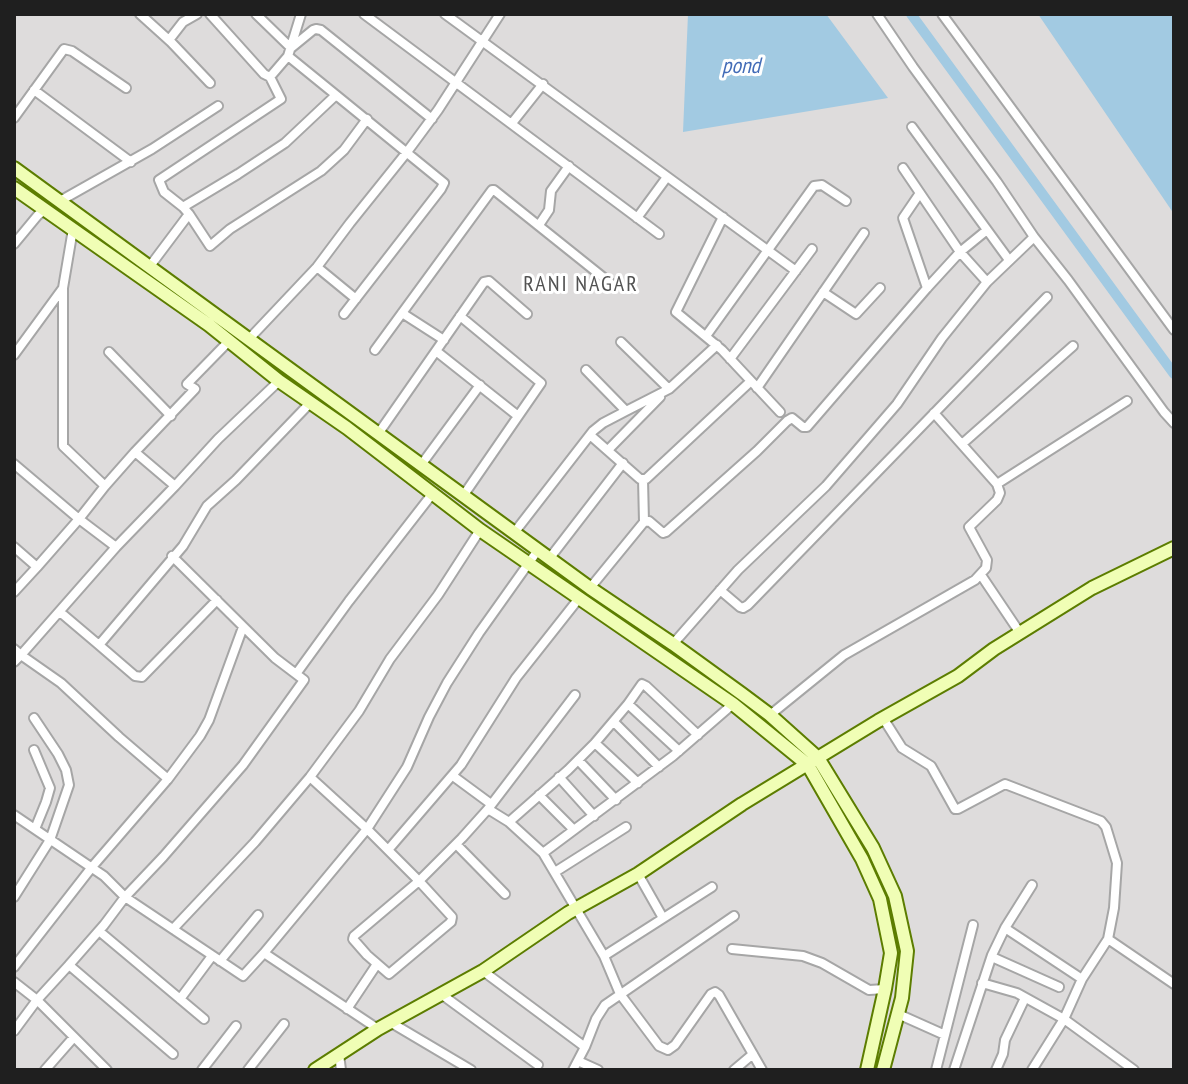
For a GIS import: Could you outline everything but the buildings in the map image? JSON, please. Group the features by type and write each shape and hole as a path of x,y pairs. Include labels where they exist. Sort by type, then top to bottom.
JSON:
{"street":[{"path":"140,14 210,83"},
{"path":"169,40 183,22 197,14"},
{"path":"210,14 259,70 270,77 281,99 159,180 164,192 186,210 210,246 230,229 321,171 344,150 367,119"},
{"path":"256,14 290,52 336,95 442,180 443,186 344,314"},
{"path":"290,52 301,14"},
{"path":"364,14 659,234"},
{"path":"445,14 796,271"},
{"path":"249,339 317,267 407,152 500,14"},
{"path":"877,14 1034,237 1174,423"},
{"path":"942,14 1174,330"},
{"path":"270,77 290,52 313,30 319,29 432,119"},
{"path":"14,118 66,49 126,88"},
{"path":"512,123 543,84"},
{"path":"34,90 131,162"},
{"path":"150,266 186,210 285,143 336,95"},
{"path":"60,201 131,162 218,106"},
{"path":"912,127 1009,260"},
{"path":"539,225 549,210 551,191 569,166"},
{"path":"14,168 538,550 585,593 813,762 880,899 891,953 867,1070"},
{"path":"903,168 960,252 987,282"},
{"path":"637,218 667,177"},
{"path":"706,336 816,185 822,185 846,201"},
{"path":"14,188 229,341 480,530 530,563 673,644 770,715 813,762 873,848 895,896 907,951 902,998 883,1070"},
{"path":"375,350 492,190 614,286"},
{"path":"920,193 903,218 927,288"},
{"path":"14,244 45,210"},
{"path":"723,217 676,310 717,345 780,412"},
{"path":"73,229 63,288 63,446 105,486"},
{"path":"644,522 649,521 663,533 666,532 787,421 792,418 807,427 927,288 960,252 987,230"},
{"path":"643,479 754,384 864,233"},
{"path":"673,644 720,590 836,474 897,404 942,338 987,282 1034,237"},
{"path":"730,359 812,249"},
{"path":"317,267 356,299"},
{"path":"378,434 486,280 527,314"},
{"path":"14,355 63,288"},
{"path":"823,292 856,314 880,288"},
{"path":"720,590 740,607 745,607 1047,297"},
{"path":"402,313 444,340"},
{"path":"460,316 541,382 463,496"},
{"path":"14,592 135,452 195,389 187,384 229,341"},
{"path":"621,342 666,391"},
{"path":"608,450 717,345"},
{"path":"962,444 1073,346"},
{"path":"436,351 518,416"},
{"path":"109,352 171,416"},
{"path":"586,370 626,411"},
{"path":"168,779 61,683 16,656 218,439 279,381"},
{"path":"421,465 480,385"},
{"path":"514,533 590,435 603,423 666,391"},
{"path":"997,484 1127,401"},
{"path":"99,645 183,546 207,506 311,402"},
{"path":"770,715 844,655 981,575 986,568 987,560 969,527 999,498 997,484 934,413"},
{"path":"590,435 643,479"},
{"path":"135,452 175,486"},
{"path":"549,559 623,463"},
{"path":"14,464 116,547"},
{"path":"388,850 453,776 516,678 644,522 643,479"},
{"path":"296,674 433,493"},
{"path":"173,929 255,842 310,777 359,711 390,659 438,595 480,530"},
{"path":"14,547 37,567"},
{"path":"315,1070 378,1029 483,971 528,939 638,874 742,804 958,676 994,649 1092,588 1174,548"},
{"path":"15,817 92,867 125,897 243,976 367,829 407,767 447,683 538,550"},
{"path":"14,1031 125,897 243,765 304,680 275,658 172,556"},
{"path":"981,575 1020,633"},
{"path":"60,612 135,676 142,677 217,600"},
{"path":"14,967 200,736 209,720 243,627"},
{"path":"509,822 595,743 644,684 698,735"},
{"path":"310,777 367,829 419,881 450,915 452,920 389,974 353,937 419,881 456,844 575,695"},
{"path":"628,704 679,751"},
{"path":"543,853 659,767 733,704"},
{"path":"14,897 50,840 66,795 68,776 58,754 34,718"},
{"path":"883,718 902,748 931,766 955,809 1005,784 1103,823 1106,827 1117,863 1108,939 1082,979 1064,1019 1032,1070"},
{"path":"614,722 659,767"},
{"path":"595,743 638,783"},
{"path":"34,750 50,788 35,829"},
{"path":"578,760 616,800"},
{"path":"453,776 543,853 604,956 620,994 659,1046 668,1050 675,1045 715,992 762,1070"},
{"path":"559,777 594,816"},
{"path":"539,795 574,830"},
{"path":"555,872 626,827"},
{"path":"456,844 505,894"},
{"path":"638,874 663,918"},
{"path":"954,1070 992,957 1005,928 1032,885"},
{"path":"604,956 712,887"},
{"path":"180,999 258,915"},
{"path":"598,1070 575,1066 601,1010 734,916"},
{"path":"936,1070 973,925"},
{"path":"1005,928 1082,979"},
{"path":"99,931 204,1019"},
{"path":"1108,939 1174,984"},
{"path":"732,949 803,956 822,963 869,990 885,989"},
{"path":"264,953 378,1029"},
{"path":"992,957 1059,987"},
{"path":"347,1009 377,964"},
{"path":"69,965 173,1054"},
{"path":"483,971 585,1047"},
{"path":"14,982 37,1000 107,1070"},
{"path":"982,983 1014,991 1064,1019 1134,1070"},
{"path":"441,994 538,1065"},
{"path":"996,1070 1005,1040 1025,998"},
{"path":"898,1014 945,1035"},
{"path":"390,1022 471,1070"},
{"path":"248,1070 284,1024"},
{"path":"202,1070 236,1026"},
{"path":"45,1070 74,1037"},
{"path":"339,1054 341,1070"},
{"path":"734,1070 753,1054"}],"shaded area":[{"path":"14,14 1174,14 1174,1070 14,1070"}],"water":[{"name":"pond","path":"688,14 826,14 888,98 683,132"},
{"path":"1038,14 1174,14 1174,214"}],"waterway":[{"path":"911,14 1174,374"}],"district":[{"name":"RANI NAGAR","path":"581,285"}]}
